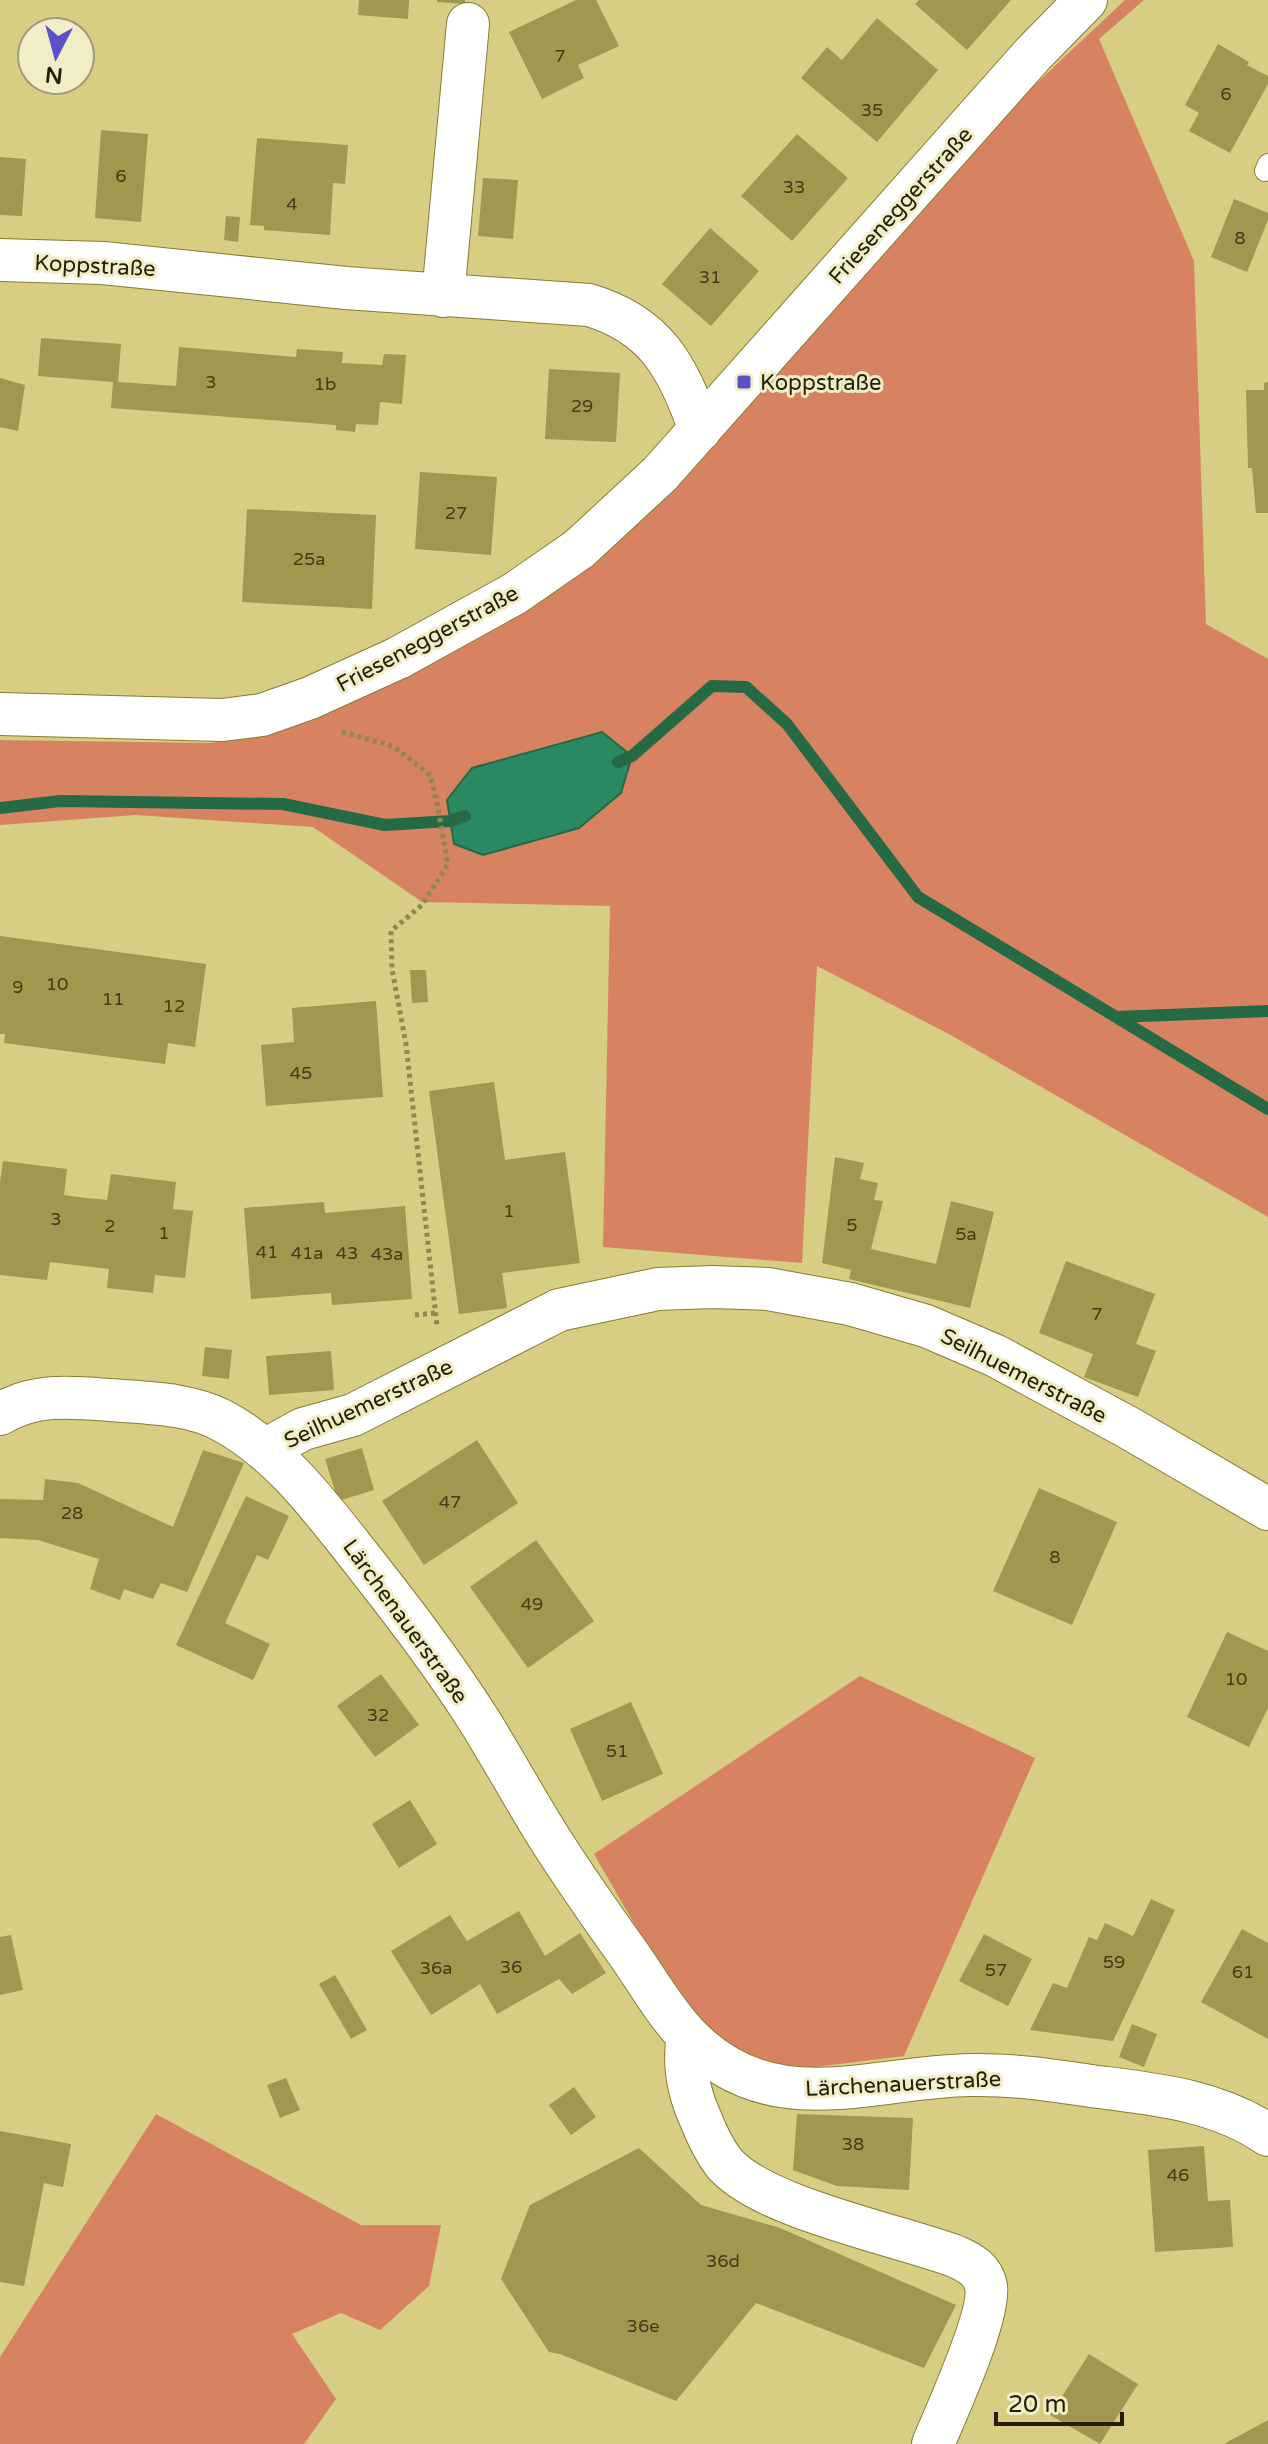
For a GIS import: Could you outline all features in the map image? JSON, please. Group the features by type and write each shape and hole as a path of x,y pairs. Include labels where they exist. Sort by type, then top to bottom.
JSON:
{"street":[{"name":"Frieseneggerstraße","path":"0,714 222,720 262,715 297,703 451,631 534,581 579,549 622,512 700,430 1033,54 1086,0"},
{"path":"443,296 468,24"},
{"name":"Koppstraße","path":"0,260 103,263 443,296 589,305 632,323 677,370 700,430"},
{"name":"Seilhuemerstraße","path":"270,1452 281,1441 303,1429 353,1415 559,1310 658,1289 768,1289 850,1304 926,1326 996,1356 1129,1428 1268,1509"},
{"name":"Lärchenauerstraße","path":"0,1414 30,1400 52,1397 182,1407 222,1420 270,1452 326,1515 421,1637 480,1722 557,1850 688,2036 748,2078 788,2089 826,2090 971,2075 1033,2078 1168,2096 1222,2110 1268,2135"},
{"path":"688,2036 685,2052 695,2106 710,2142 726,2165 763,2192 957,2257 972,2264 981,2274 986,2285 985,2310 933,2444"}],"path":[{"path":"328,728 393,746 430,775 446,843 448,864 422,905 391,931 392,969 406,1044 444,1368"},
{"path":"415,1315 436,1313"}],"shaded area":[{"path":"1125,0 1144,0 1099,39 1194,261 1206,624 1268,659 1268,1217 947,1033 817,966 802,1263 603,1247 610,906 422,902 313,827 136,815 0,825 0,740 209,743 247,739 369,690 598,555 658,504 975,141"},
{"path":"602,732 632,756 621,793 579,828 483,855 454,844 447,800 472,768"},
{"path":"860,1676 1035,1758 904,2056 815,2067 790,2067 743,2055 682,2007 594,1854"},
{"path":"156,2114 361,2225 441,2225 429,2286 380,2330 341,2313 292,2334 336,2399 304,2444 0,2444 0,2357"}],"building":[{"path":"359,0 409,0 408,19 358,15"},
{"path":"465,0 465,4 437,2"},
{"path":"576,0 596,0 619,46 578,65 584,78 542,99 509,32"},
{"path":"919,0 1011,0 967,50 915,4"},
{"path":"877,18 938,70 877,142 801,78 827,47 842,60"},
{"path":"1218,44 1268,76 1268,84 1230,153 1189,131 1199,113 1185,105"},
{"path":"101,130 148,134 141,222 95,218"},
{"path":"797,134 848,178 792,241 741,196"},
{"path":"257,138 348,145 345,184 333,183 330,235 264,230 264,226 250,225"},
{"path":"0,157 26,159 22,216 0,215"},
{"path":"483,178 518,180 513,239 478,236"},
{"path":"1234,199 1268,213 1247,272 1211,257"},
{"path":"226,216 240,217 238,242 224,240"},
{"path":"710,228 759,271 711,326 662,284"},
{"path":"41,338 121,344 118,382 176,386 179,347 296,357 297,349 343,352 342,363 382,365 384,354 406,355 402,404 380,402 378,425 356,424 355,432 336,430 336,425 111,408 113,382 38,376"},
{"path":"549,369 620,373 616,442 545,439"},
{"path":"0,378 25,385 18,431 0,427"},
{"path":"1268,382 1268,513 1256,513 1252,468 1248,468 1246,390 1264,390 1264,383"},
{"path":"420,472 497,477 491,555 415,549"},
{"path":"247,509 376,515 372,609 242,602"},
{"path":"0,936 206,964 195,1047 168,1043 165,1064 4,1043 5,1034 0,1034"},
{"path":"410,970 426,970 428,1002 412,1003"},
{"path":"376,1001 383,1097 266,1106 261,1045 294,1042 292,1008"},
{"path":"494,1082 505,1160 565,1152 580,1263 502,1273 507,1308 459,1314 429,1091"},
{"path":"835,1157 864,1163 860,1179 878,1183 874,1200 883,1201 871,1249 936,1264 951,1201 994,1212 970,1308 849,1279 851,1270 822,1263"},
{"path":"3,1161 67,1169 64,1195 86,1198 107,1200 111,1174 176,1182 173,1209 193,1211 185,1278 155,1275 153,1293 107,1288 109,1269 50,1262 47,1280 0,1275 0,1182"},
{"path":"324,1202 325,1213 405,1206 412,1299 332,1305 331,1293 251,1299 244,1208"},
{"path":"1066,1261 1155,1294 1136,1344 1156,1351 1138,1397 1084,1377 1093,1354 1039,1333"},
{"path":"205,1347 232,1350 229,1379 202,1376"},
{"path":"331,1351 334,1390 269,1395 266,1356"},
{"path":"477,1440 518,1503 424,1565 382,1501"},
{"path":"362,1448 374,1490 338,1501 325,1459"},
{"path":"203,1450 244,1463 187,1592 161,1583 153,1599 124,1589 120,1600 90,1589 99,1559 38,1540 0,1538 0,1499 43,1500 45,1479 78,1483 173,1527"},
{"path":"1039,1488 1117,1522 1072,1625 993,1591"},
{"path":"246,1496 289,1516 268,1560 257,1555 225,1623 270,1644 253,1680 176,1645"},
{"path":"536,1540 594,1621 528,1668 470,1587"},
{"path":"1227,1632 1268,1651 1268,1708 1249,1747 1187,1717"},
{"path":"381,1674 419,1725 375,1757 337,1706"},
{"path":"631,1702 663,1774 602,1801 570,1729"},
{"path":"410,1800 437,1844 399,1868 372,1824"},
{"path":"1151,1899 1175,1910 1113,2041 1030,2030 1053,1983 1067,1988 1089,1937 1097,1940 1105,1923 1133,1936"},
{"path":"519,1911 545,1956 580,1933 606,1973 572,1994 559,1979 497,2014 480,1984 431,2015 391,1951 450,1915 467,1941"},
{"path":"1242,1929 1268,1943 1268,2039 1201,2002"},
{"path":"984,1934 1032,1959 1008,2006 959,1981"},
{"path":"11,1935 23,1990 0,1995 0,1937"},
{"path":"335,1975 367,2030 351,2039 319,1984"},
{"path":"1132,2024 1157,2034 1144,2067 1119,2057"},
{"path":"286,2078 300,2110 280,2118 267,2085"},
{"path":"574,2087 596,2117 571,2135 549,2105"},
{"path":"797,2114 913,2118 909,2190 837,2186 793,2170"},
{"path":"0,2131 71,2144 63,2187 44,2183 24,2286 0,2282"},
{"path":"1204,2146 1208,2201 1230,2200 1233,2247 1155,2252 1148,2150"},
{"path":"639,2148 701,2205 780,2228 956,2305 924,2368 756,2303 676,2401 549,2352 501,2279 530,2205"},
{"path":"1089,2354 1138,2384 1100,2444 1050,2415"},
{"path":"1268,2420 1268,2444 1224,2444"}],"waterway":[{"path":"618,762 632,756 712,686 746,687 787,724 918,897 1268,1109"},
{"path":"0,808 60,801 283,804 385,825 450,821 465,816"},
{"path":"1116,1017 1268,1011"}],"place":[{"name":"Koppstraße","path":"744,382"}]}
